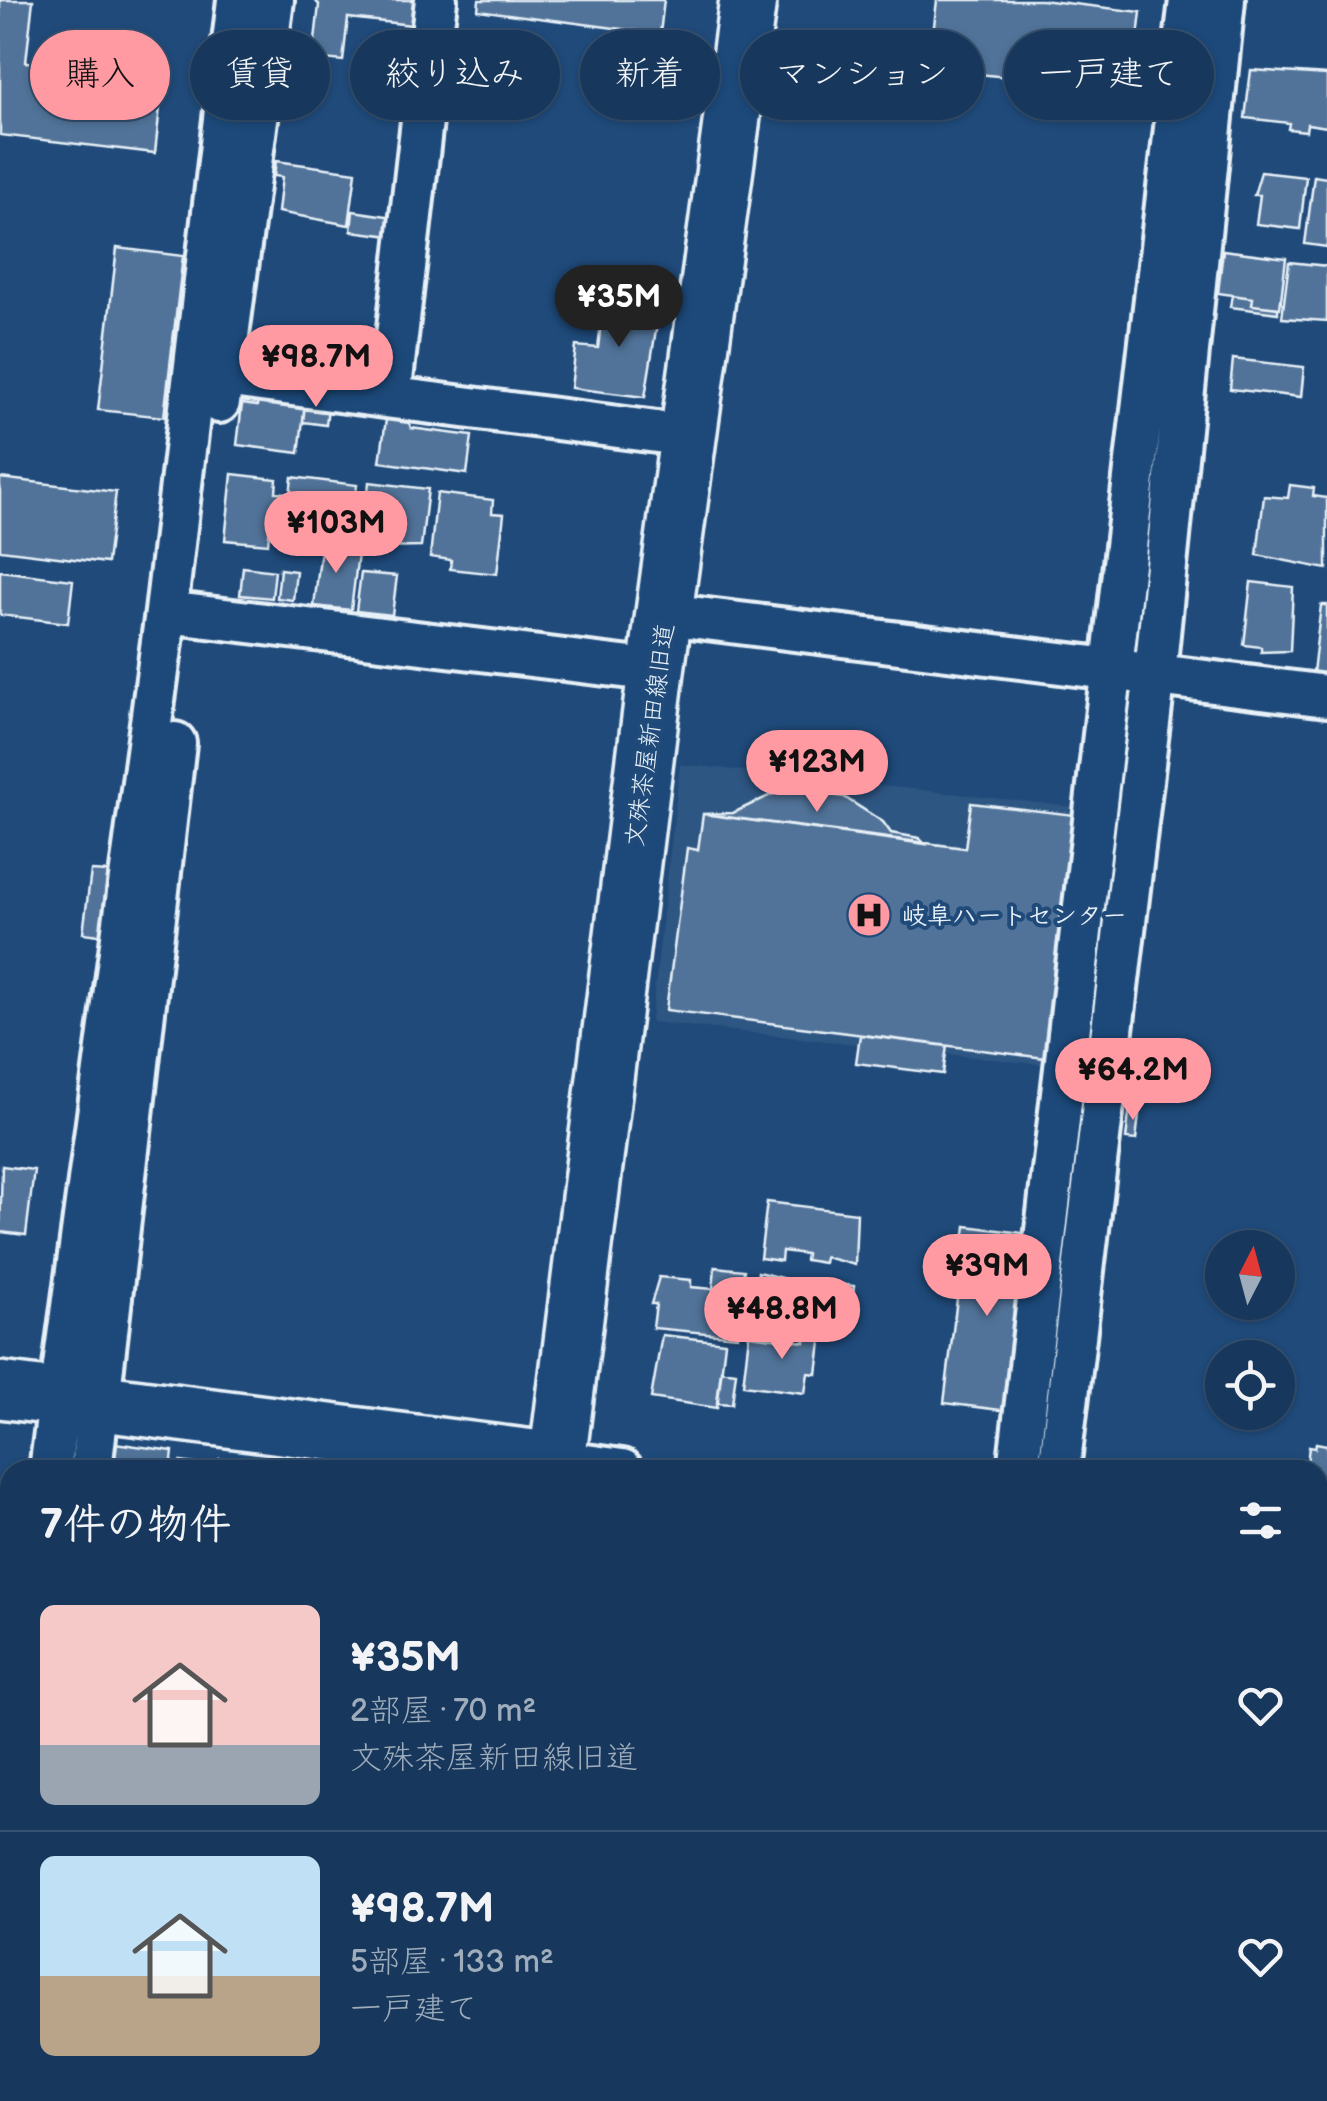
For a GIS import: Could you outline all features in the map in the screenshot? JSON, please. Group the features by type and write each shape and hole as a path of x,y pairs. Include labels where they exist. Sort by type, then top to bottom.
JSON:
{"street":[{"path":"209,374 238,0"},
{"path":"54,1460 79,1400 209,374 273,0"},
{"path":"390,396 436,0"},
{"name":"文殊茶屋新田線旧道","path":"557,1460 656,671 748,0"},
{"path":"1019,1460 1190,0"},
{"path":"1061,1460 1155,673 1224,0"},
{"path":"209,374 688,436"},
{"path":"178,613 656,671"},
{"path":"666,614 1327,696"},
{"path":"0,1390 513,1460"},
{"path":"79,1400 89,1460"}],"shaded area":[{"name":"岐阜ハートセンター","path":"680,764 1086,808 1057,1066 651,1022"}],"building":[{"path":"0,0 33,0 26,62 30,62 30,120 159,120 155,153 0,135"},
{"path":"315,0 415,0 412,25 348,18 343,61 330,60 330,30 316,30 319,5"},
{"path":"479,0 664,0 660,30 630,30 478,10"},
{"path":"937,0 1041,0 1141,12 1139,30 1004,30 1004,77 984,75 984,30 934,30"},
{"path":"1251,70 1327,75 1327,127 1307,124 1306,131 1288,129 1289,123 1245,118"},
{"path":"276,161 356,172 349,225 278,212 282,177 274,176"},
{"path":"1261,172 1306,177 1300,229 1256,224 1260,195 1254,195"},
{"path":"1314,176 1327,178 1327,247 1305,244"},
{"path":"353,211 394,217 391,236 351,231"},
{"path":"117,248 183,256 164,417 98,410"},
{"path":"1223,250 1286,258 1280,308 1252,305 1253,298 1218,293"},
{"path":"1289,262 1327,266 1327,321 1282,318"},
{"path":"1232,295 1253,298 1252,305 1278,308 1278,313 1230,307"},
{"path":"604,298 660,305 645,397 571,388 576,346 598,348"},
{"path":"1233,359 1304,367 1301,397 1230,389"},
{"path":"259,389 306,395 299,453 237,445 242,404 257,406"},
{"path":"306,395 329,398 326,425 303,422"},
{"path":"387,412 406,414 411,428 472,436 467,474 380,462"},
{"path":"232,474 277,479 276,492 285,493 283,509 272,508 268,544 225,540"},
{"path":"292,477 357,485 350,540 286,533"},
{"path":"0,478 116,492 107,563 0,550"},
{"path":"369,482 428,489 421,547 378,548 379,542 363,540"},
{"path":"1290,485 1314,488 1313,496 1327,498 1327,569 1257,555 1264,496 1288,498"},
{"path":"437,493 493,500 492,513 504,514 497,574 450,569 451,560 430,557"},
{"path":"322,541 359,546 351,610 314,606"},
{"path":"243,567 275,571 272,598 240,595"},
{"path":"280,569 296,571 293,600 277,598"},
{"path":"0,571 73,580 68,623 0,615"},
{"path":"361,573 397,576 392,615 356,611"},
{"path":"1251,582 1293,587 1290,651 1261,652 1261,647 1244,645"},
{"path":"1321,605 1327,605 1327,682 1312,681"},
{"path":"806,791 844,797 883,822 891,833 919,838 925,844 703,814 733,813 775,793"},
{"name":"岐阜ハートセンター","path":"971,803 1075,815 1045,1058 666,1010 687,848 698,850 703,814 965,848"},
{"path":"91,871 108,872 100,935 83,933"},
{"path":"860,1035 947,1046 943,1074 856,1063"},
{"path":"1130,1105 1140,1106 1136,1140 1126,1139"},
{"path":"2,1166 34,1170 26,1235 0,1232"},
{"path":"767,1202 857,1213 855,1265 825,1257 824,1263 805,1260 806,1254 782,1251 781,1261 760,1258"},
{"path":"966,1226 1030,1234 1009,1411 944,1403"},
{"path":"715,1267 744,1270 737,1336 653,1328 656,1304 651,1304 659,1277 691,1280 691,1287 713,1289"},
{"path":"758,1272 789,1280 783,1328 752,1320"},
{"path":"823,1282 854,1286 848,1327 808,1322 813,1286 822,1287"},
{"path":"806,1331 822,1334 817,1374 808,1373 805,1393 743,1385 749,1335 805,1342"},
{"path":"662,1335 725,1342 717,1408 651,1398"},
{"path":"721,1370 736,1372 732,1404 717,1403"},
{"path":"100,1441 173,1451 172,1460 97,1460"},
{"path":"1316,1443 1327,1445 1327,1460 1307,1460 1309,1447 1315,1448"}],"waterway":[{"path":"1051,1355 1079,1136"},
{"path":"72,1460 75,1437"}],"place":[{"name":"岐阜ハートセンター","path":"869,915"}]}
